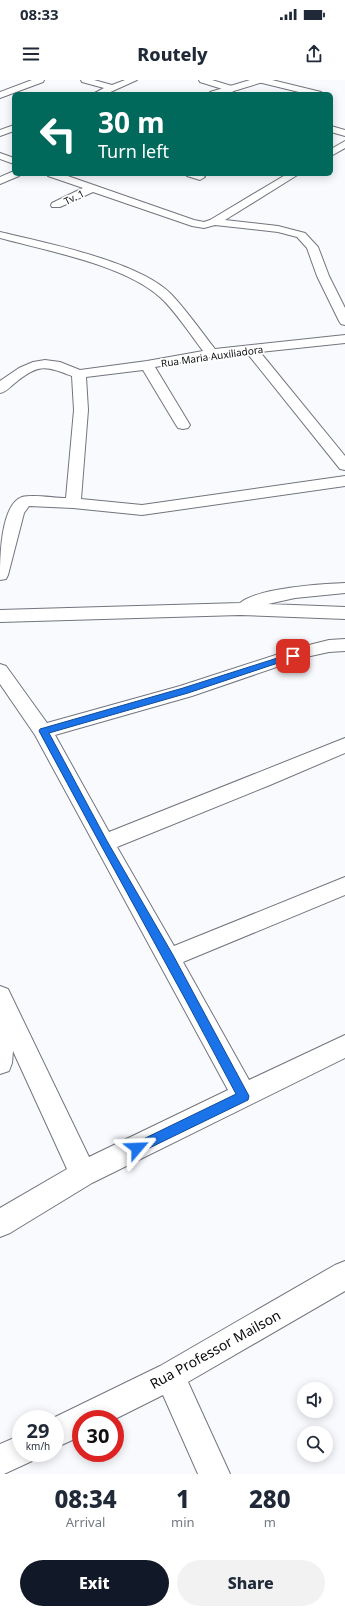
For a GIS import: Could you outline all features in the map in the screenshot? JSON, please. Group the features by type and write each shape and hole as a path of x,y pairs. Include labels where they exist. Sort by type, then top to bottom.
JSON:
{"street":[{"path":"0,95 38,80"},
{"path":"85,80 112,88"},
{"path":"103,92 133,80"},
{"path":"203,80 232,89"},
{"path":"221,92 261,80 310,92"},
{"path":"0,133 12,129"},
{"path":"333,130 345,133"},
{"path":"333,152 343,147"},
{"path":"0,156 12,160"},
{"path":"0,181 12,175"},
{"path":"58,176 199,225 207,225 214,222 291,176"},
{"name":"Tv. 1","path":"56,205 92,188"},
{"path":"214,222 278,229 301,235 312,247 323,276 345,321"},
{"path":"0,235 77,255 126,271 144,280 166,296 212,353"},
{"name":"Rua Maria Auxiliadora","path":"78,374 147,366 212,353 344,340"},
{"path":"251,349 343,462"},
{"path":"0,389 15,376 38,364 52,364 78,374 81,410 73,503"},
{"path":"147,366 183,425"},
{"path":"0,576 16,513 20,504 26,501 73,503 142,510 345,481"},
{"path":"240,609 279,595 304,590 345,588"},
{"path":"0,616 240,609 345,613"},
{"path":"43,731 185,691 303,652 329,646 345,645"},
{"path":"0,670 43,731 244,1096"},
{"path":"104,843 263,780 345,744"},
{"path":"169,958 345,886"},
{"path":"3,1002 83,1174"},
{"path":"0,1064 3,1002"},
{"path":"0,1223 83,1174 345,1046"},
{"name":"Rua Professor Mailson","path":"102,1410 170,1376 345,1275"},
{"path":"170,1376 214,1474"},
{"path":"0,1460 12,1454"}],"route":[{"path":"137,1148 244,1096 43,731 185,691 293,656"}]}
